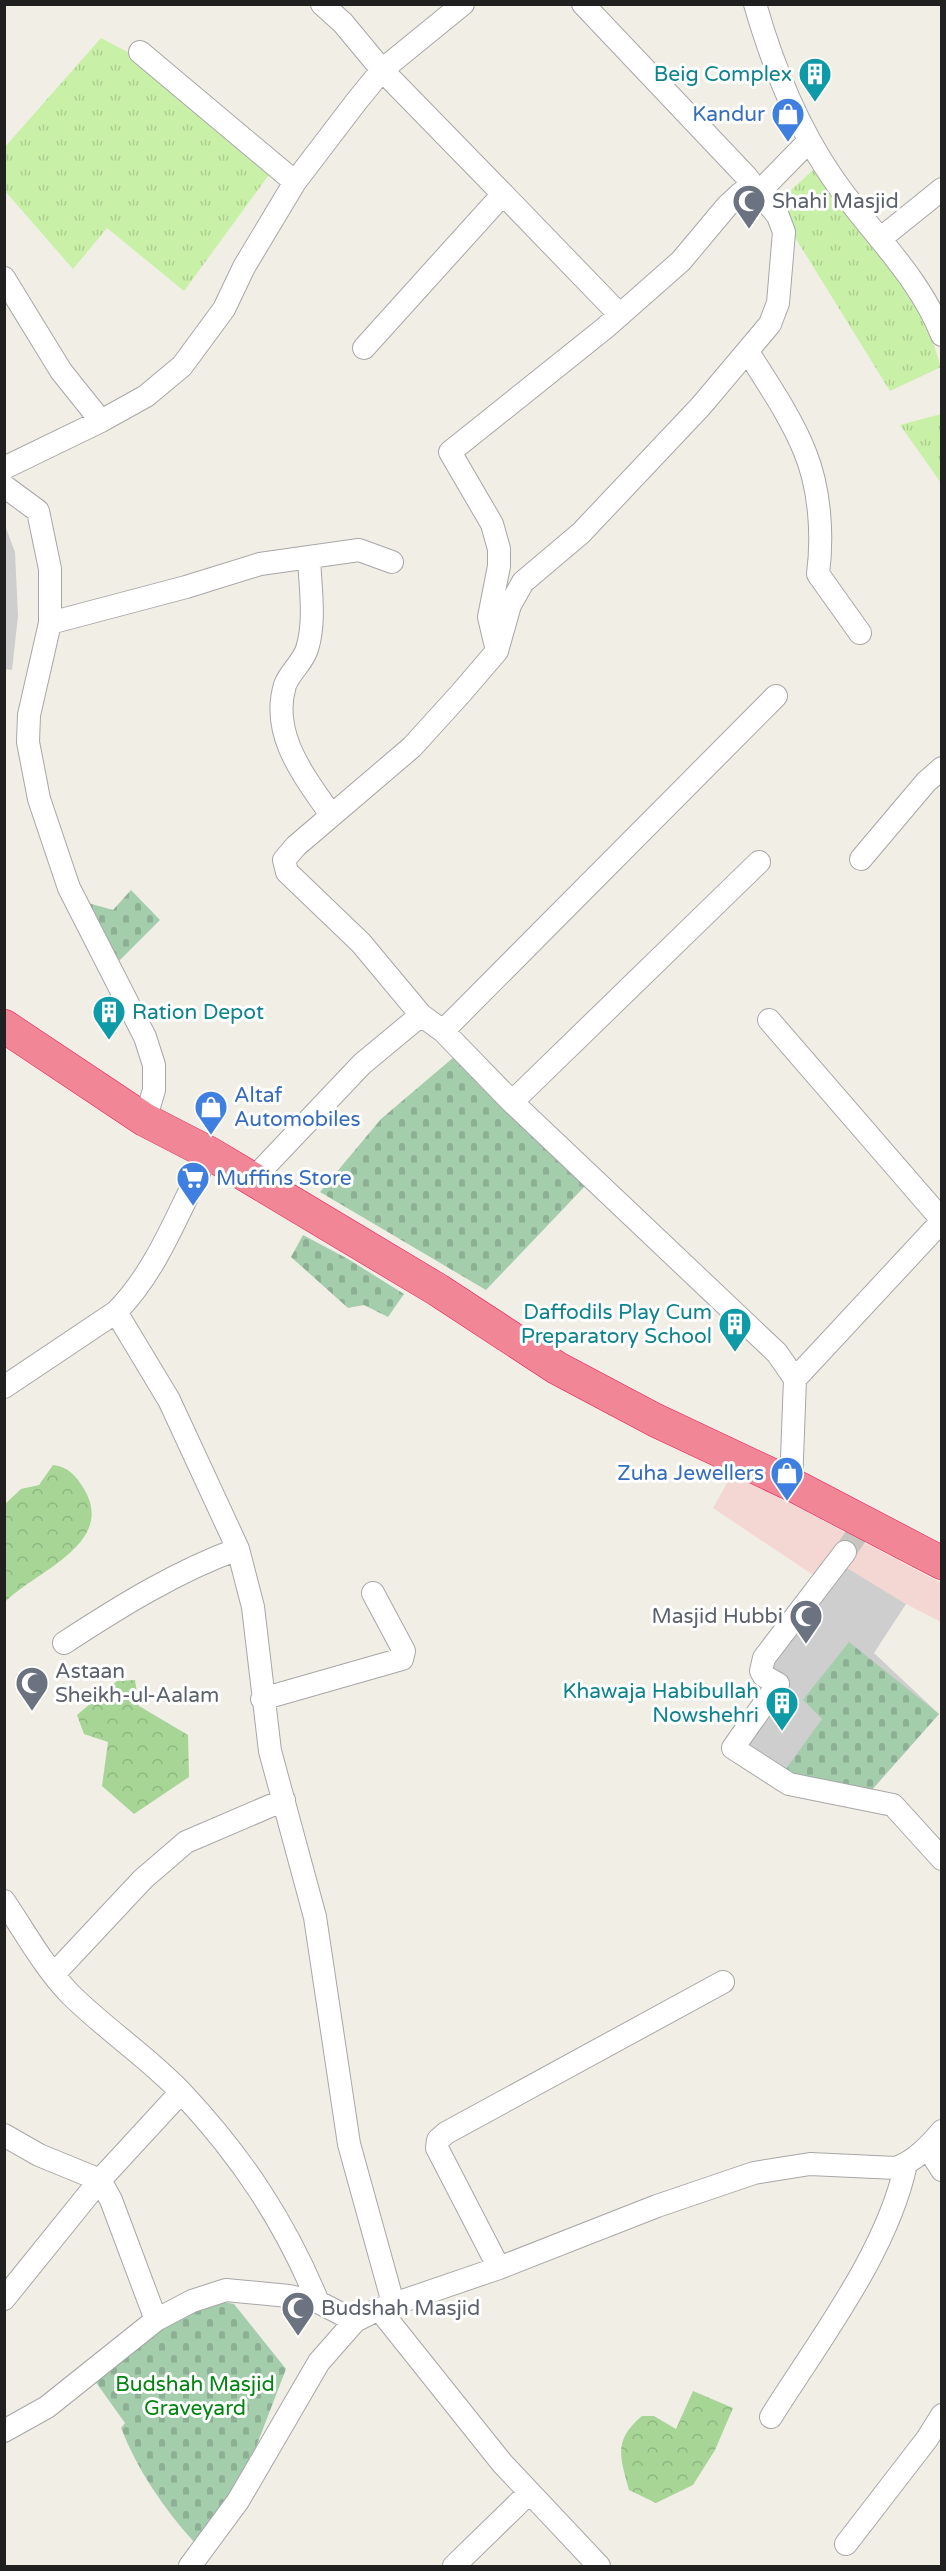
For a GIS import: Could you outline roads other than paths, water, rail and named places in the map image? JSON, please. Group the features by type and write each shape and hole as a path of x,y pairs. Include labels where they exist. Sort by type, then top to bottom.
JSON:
{"highway":[{"path":"4,1026 145,1120 209,1153 438,1290 557,1368 655,1420 791,1484 862,1528 942,1563"}],"street":[{"path":"322,4 343,23 382,70 620,315"},
{"path":"4,468 101,421 146,396 182,366 224,309 243,267 295,182 382,70 462,4"},
{"path":"584,4 759,192 778,216 784,232 784,257 778,303 770,324 701,406 581,532 523,582 510,605 497,651 412,747 331,816 284,860 287,872 361,943 421,1015 443,1031 512,1102 769,1345 795,1379 791,1484"},
{"path":"755,4 777,67 810,141 832,177 917,285 942,335"},
{"path":"140,52 295,182"},
{"path":"497,651 489,617 491,595 499,566 498,549 492,524 450,452 620,315 681,261 727,206 741,193 759,192 810,141"},
{"path":"880,239 942,189"},
{"path":"364,348 503,194"},
{"path":"4,278 62,370 101,421"},
{"path":"748,352 779,401 806,452 818,505 821,550 818,574 860,633"},
{"path":"4,486 38,512 50,569 50,623 29,715 28,742 39,799 69,888 145,1037 153,1065 154,1090 145,1120"},
{"path":"50,623 186,587 260,564 359,550 392,562"},
{"path":"309,557 310,622 307,651 286,684 282,717 291,755 331,816"},
{"path":"443,1031 776,696"},
{"path":"861,859 926,782 942,768"},
{"path":"512,1102 759,862"},
{"path":"253,1179 362,1064 421,1015"},
{"path":"769,1020 942,1221 795,1379"},
{"path":"4,1388 116,1312 131,1297 158,1255 209,1153"},
{"path":"116,1312 169,1400 238,1549 253,1607 262,1699 270,1751 315,1917 349,2144 386,2306 496,2456 599,2566"},
{"path":"64,1643 106,1615 200,1564 238,1549"},
{"path":"845,1552 764,1658 761,1671 764,1676 778,1684 734,1748 789,1784 893,1805 942,1859"},
{"path":"262,1699 402,1659 404,1651 373,1593"},
{"path":"54,1974 143,1879 186,1842 284,1800"},
{"path":"4,1900 54,1974 69,1992 101,2023 181,2092 223,2140 271,2205 290,2239 318,2302"},
{"path":"499,2268 437,2148 438,2140 446,2133 723,1982"},
{"path":"4,2300 100,2180 181,2092"},
{"path":"4,2135 39,2155 100,2180 111,2200 156,2320"},
{"path":"190,2566 238,2500 319,2362 354,2321 386,2306 499,2268 657,2206 754,2173 810,2164 896,2168 906,2164 935,2139 942,2170"},
{"path":"771,2417 866,2265 899,2195 906,2164"},
{"path":"4,2431 47,2407 156,2320 192,2301 226,2290 318,2302 354,2321"},
{"path":"846,2544 934,2443 942,2415"},
{"path":"454,2566 529,2493"}],"tunnel":[{"path":"845,1552 858,1533"}],"place":[{"name":"Beig Complex","path":"815,103"},
{"name":"Kandur","path":"788,143"},
{"name":"Shahi Masjid","path":"749,230"},
{"name":"Ration Depot","path":"109,1041"},
{"name":"Altaf Automobiles","path":"211,1136"},
{"name":"Muffins Store","path":"193,1207"},
{"name":"Daffodils Play Cum Preparatory School","path":"735,1353"},
{"name":"Zuha Jewellers","path":"787,1502"},
{"name":"Masjid Hubbi","path":"806,1645"},
{"name":"Astaan Sheikh-ul-Aalam","path":"32,1712"},
{"name":"Khawaja Habibullah Nowshehri","path":"782,1732"},
{"name":"Budshah Masjid","path":"298,2337"}],"park label":[{"name":"Budshah Masjid Graveyard","path":"195,2396"}]}
